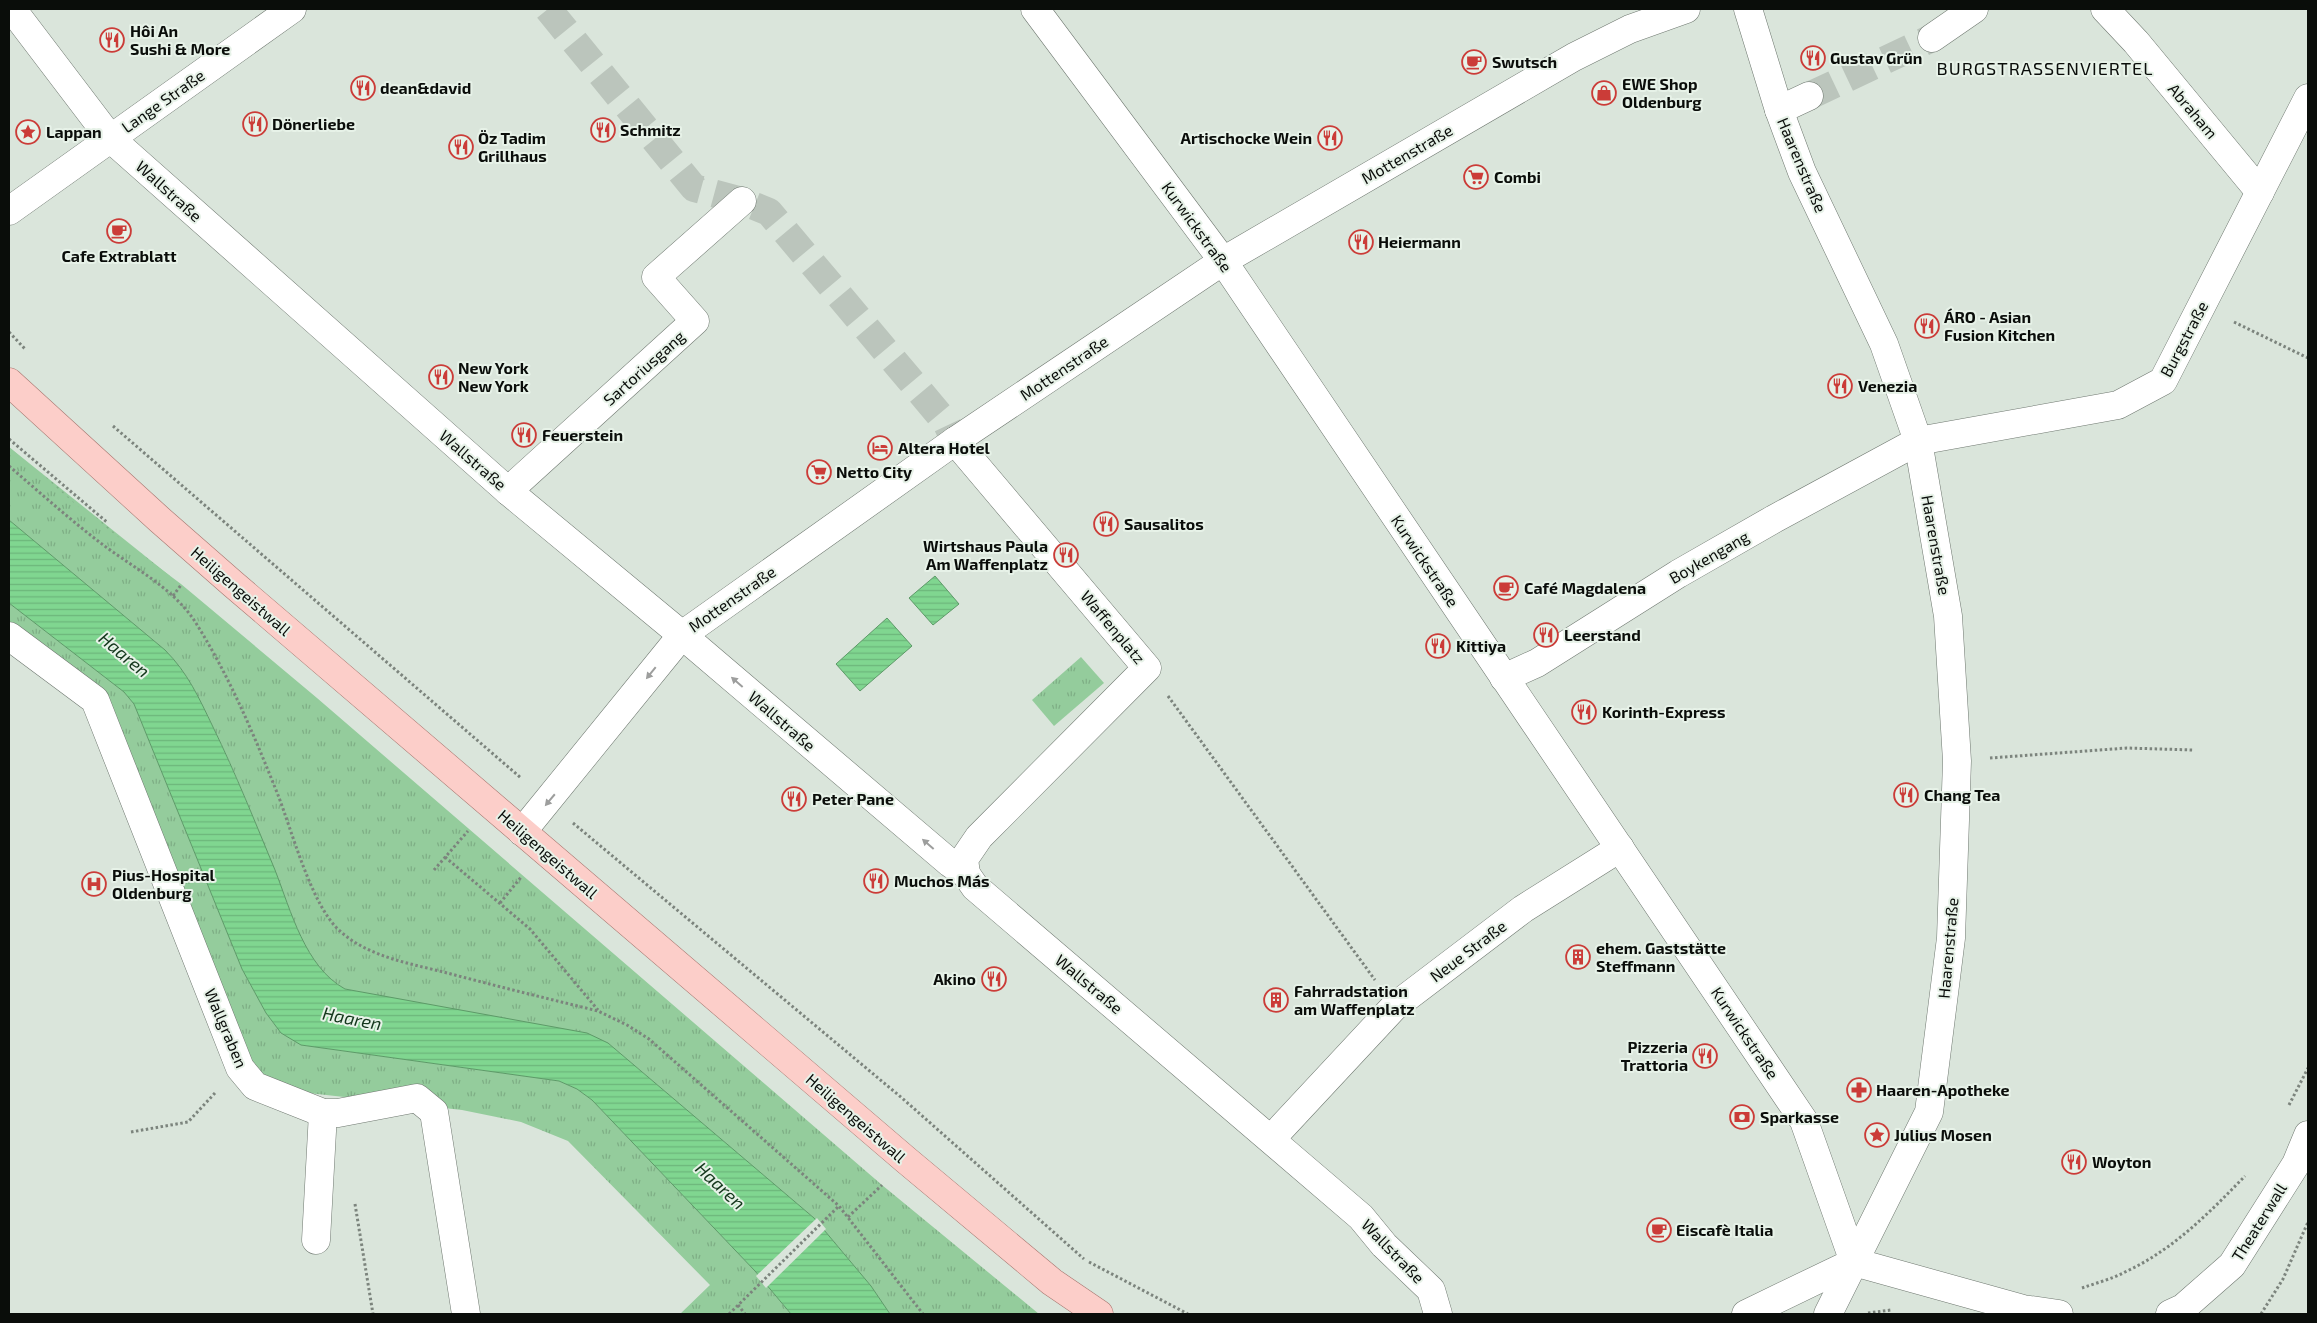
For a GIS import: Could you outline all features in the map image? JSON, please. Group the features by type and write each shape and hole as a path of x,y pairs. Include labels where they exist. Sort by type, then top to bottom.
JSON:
{"main road":[{"name":"Heiligengeistwall","path":"9,382 160,520 522,832 935,1185 1052,1282 1099,1314"}],"street":[{"path":"12,9 110,138"},
{"name":"Lange Straße","path":"9,211 292,9"},
{"name":"Kurwickstraße","path":"1035,9 1223,261 1804,1121 1854,1262"},
{"name":"Mottenstraße","path":"522,832 682,635 955,441 1223,261 1574,57 1630,29 1686,9"},
{"name":"Haarenstraße","path":"1748,9 1779,110 1802,172 1884,344 1918,441 1948,616 1957,760 1951,938 1929,1112 1828,1314"},
{"path":"1932,38 1974,9"},
{"name":"Abraham","path":"2104,9 2136,42 2260,192"},
{"path":"1779,110 1809,96"},
{"name":"Burgstraße","path":"1918,441 2118,404 2163,381 2308,98"},
{"name":"Wallstraße","path":"110,138 508,491 682,635 950,863 966,874 975,887 1361,1217 1384,1245 1431,1290 1438,1314"},
{"name":"Sartoriusgang","path":"508,491 695,321 656,277 742,201"},
{"name":"Waffenplatz","path":"955,441 1147,668 979,837 964,859 966,874"},
{"name":"Boykengang","path":"1504,678 1537,663 1718,551 1918,441"},
{"name":"Wallgraben","path":"9,636 95,700 240,1068 255,1086 323,1113 338,1113 417,1098 434,1112 466,1314"},
{"name":"Neue Straße","path":"1271,1139 1394,1007 1523,909 1620,848"},
{"path":"316,1240 323,1113"},
{"name":"Theaterwall","path":"2170,1314 2182,1308 2232,1265 2296,1164 2308,1135"},
{"path":"1746,1314 1854,1262 2023,1308 2059,1314"}],"path":[{"path":"2202,306 2308,358"},
{"path":"9,332 31,356"},
{"path":"107,421 548,801 902,1098 1086,1261 1188,1314"},
{"path":"9,466 98,541 173,596 192,618 216,657 236,697 278,796 313,889 326,916 338,930 354,943 401,961 598,1011 627,1024 648,1039 838,1206 923,1314"},
{"path":"173,596 184,580"},
{"path":"1147,668 1394,1007"},
{"path":"1957,760 2127,748 2193,750"},
{"path":"434,870 474,824"},
{"path":"445,858 540,939 598,1011"},
{"path":"500,903 526,868"},
{"path":"132,1132 188,1122 240,1068"},
{"path":"2286,1110 2308,1068"},
{"path":"2079,1289 2125,1273 2174,1244 2208,1215 2246,1174"},
{"path":"848,1217 876,1191"},
{"path":"354,1200 373,1314"},
{"path":"729,1314 838,1206"},
{"path":"2261,1314 2284,1279 2308,1222"},
{"path":"738,1305 745,1314"},
{"path":"1859,1314 1894,1310"}],"green space":[{"path":"9,447 170,576 167,580 9,455"},
{"path":"9,447 81,509 181,584 317,698 882,1185 1039,1314 890,1314 871,1286 814,1218 608,1043 345,989 331,979 310,953 294,922 254,818 230,763 187,677 165,650 9,520"},
{"path":"9,603 124,692 134,704 242,969 266,1013 281,1033 302,1045 559,1081 577,1089 592,1100 755,1271 791,1314 680,1314 710,1285 568,1141 521,1122 462,1110 290,1091 257,1073 101,695 9,628"},
{"path":"1081,657 1104,683 1054,726 1032,700"}],"water":[{"name":"Haaren","path":"9,520 165,650 187,677 230,762 301,937 319,967 331,979 345,989 587,1033 608,1043 814,1218 871,1286 890,1314 791,1314 755,1271 592,1100 577,1089 559,1081 301,1045 281,1033 266,1013 242,969 134,704 124,692 9,603"},
{"path":"935,576 959,604 933,625 909,598"},
{"path":"887,618 912,646 860,691 836,664"}],"pier":[{"path":"817,1218 826,1229 766,1288 756,1276"}],"tunnel":[{"path":"548,9 694,188 742,201 769,212 947,424 955,441"},
{"path":"1809,96 1932,38"}],"place":[{"name":"Hôi An Sushi & More","path":"112,40"},
{"name":"Gustav Grün","path":"1813,58"},
{"name":"Swutsch","path":"1474,62"},
{"name":"dean&david","path":"363,88"},
{"name":"EWE Shop Oldenburg","path":"1604,93"},
{"name":"Dönerliebe","path":"255,124"},
{"name":"Schmitz","path":"603,130"},
{"name":"Lappan","path":"28,132"},
{"name":"Artischocke Wein","path":"1330,138"},
{"name":"Öz Tadim Grillhaus","path":"461,147"},
{"name":"Combi","path":"1476,177"},
{"name":"Cafe Extrablatt","path":"119,231"},
{"name":"Heiermann","path":"1361,242"},
{"name":"ÁRO - Asian Fusion Kitchen","path":"1927,326"},
{"name":"New York New York","path":"441,377"},
{"name":"Venezia","path":"1840,386"},
{"name":"Feuerstein","path":"524,435"},
{"name":"Altera Hotel","path":"880,448"},
{"name":"Netto City","path":"819,472"},
{"name":"Sausalitos","path":"1106,524"},
{"name":"Wirtshaus Paula Am Waffenplatz","path":"1066,555"},
{"name":"Café Magdalena","path":"1506,588"},
{"name":"Leerstand","path":"1546,635"},
{"name":"Kittiya","path":"1438,646"},
{"name":"Korinth-Express","path":"1584,712"},
{"name":"Chang Tea","path":"1906,795"},
{"name":"Peter Pane","path":"794,799"},
{"name":"Muchos Más","path":"876,881"},
{"name":"Pius-Hospital Oldenburg","path":"94,884"},
{"name":"ehem. Gaststätte Steffmann","path":"1578,957"},
{"name":"Akino","path":"994,979"},
{"name":"Fahrradstation am Waffenplatz","path":"1276,1000"},
{"name":"Pizzeria Trattoria","path":"1705,1056"},
{"name":"Haaren-Apotheke","path":"1859,1090"},
{"name":"Sparkasse","path":"1742,1117"},
{"name":"Julius Mosen","path":"1877,1135"},
{"name":"Woyton","path":"2074,1162"},
{"name":"Eiscafè Italia","path":"1659,1230"}],"district":[{"name":"BURGSTRASSENVIERTEL","path":"2045,69"}]}
